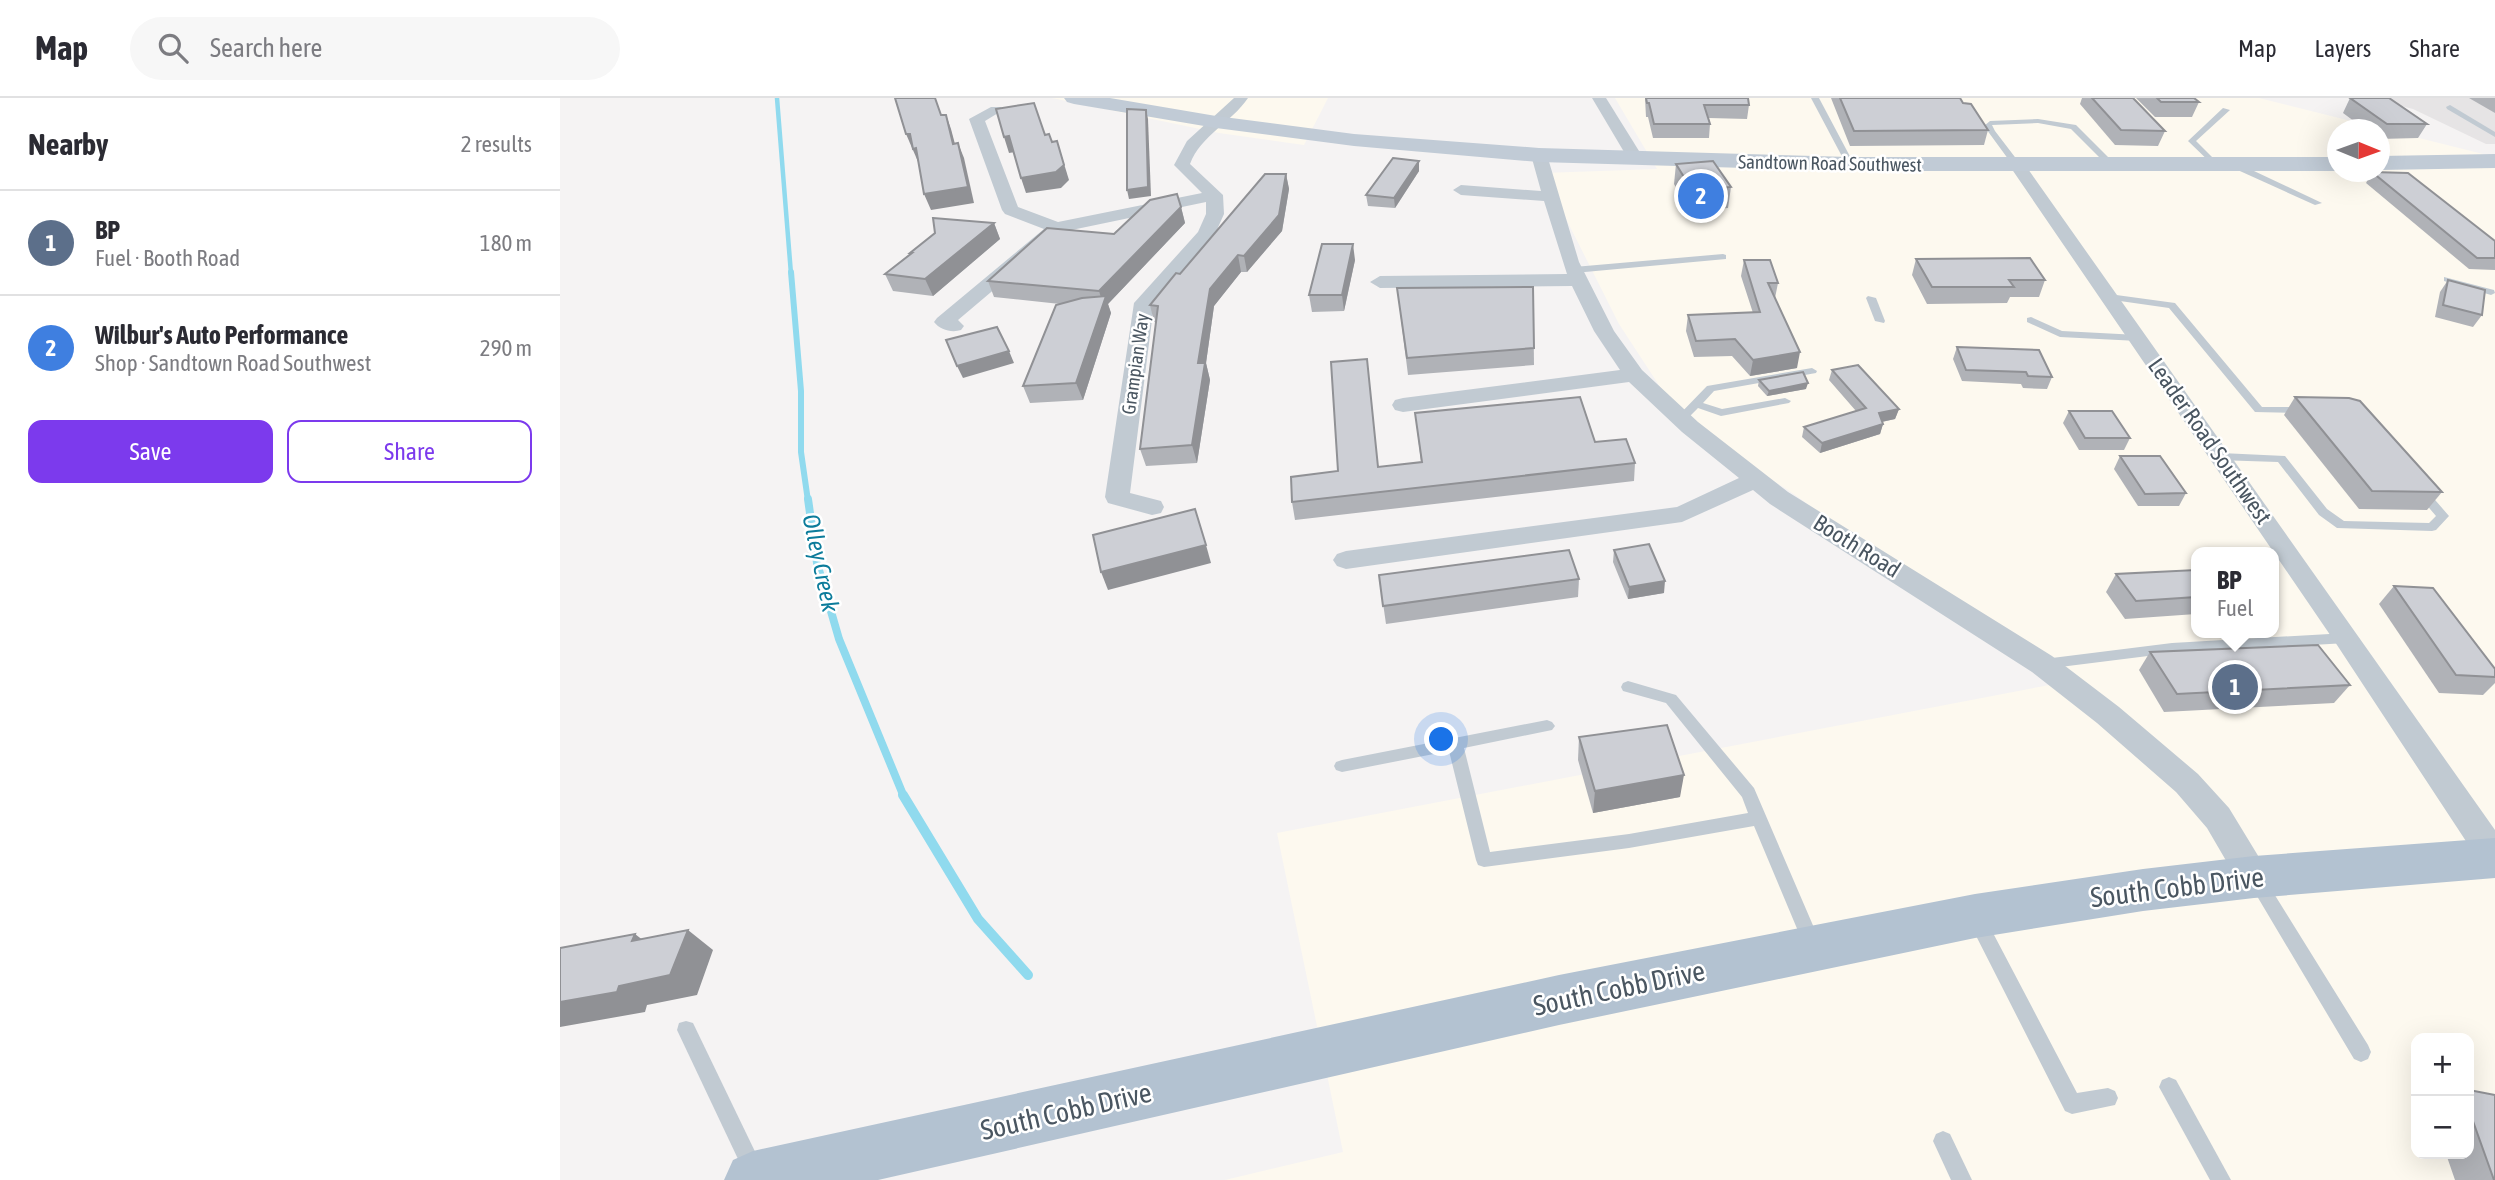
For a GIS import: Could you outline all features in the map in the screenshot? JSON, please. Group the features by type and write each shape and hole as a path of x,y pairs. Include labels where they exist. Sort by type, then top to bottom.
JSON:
{"main road":[{"name":"South Cobb Drive","path":"756,1180 880,1161 1559,1000 1975,916 2144,890 2254,877 2495,857"}],"street":[{"name":"Sandtown Road Southwest","path":"1074,98 1216,122 1354,140 1539,155 1850,164 2327,164"},
{"path":"1215,195 1182,165 1186,151 1200,134 1237,105 1241,98"},
{"path":"1599,98 1636,159"},
{"path":"996,110 977,119 1011,210 1056,228"},
{"name":"Booth Road","path":"1539,155 1576,275 1604,331 1634,375 1688,412 1779,498 2042,664 2108,715 2187,783 2218,818 2254,877"},
{"path":"2390,162 2495,161"},
{"name":"Leader Road Southwest","path":"2017,165 2347,638 2495,857"},
{"path":"1461,190 1552,197"},
{"path":"954,326 944,322 1056,228 1215,195"},
{"name":"Grampian Way","path":"1153,507 1117,497 1144,303 1206,234 1215,214 1215,195"},
{"path":"1380,282 1576,275"},
{"path":"1403,405 1634,375"},
{"path":"1346,560 1682,514 1756,479"}],"lane":[{"path":"1815,98 1850,164"},
{"path":"2450,107 2495,135"},
{"path":"2227,110 2192,141 2225,165 2318,203"},
{"path":"2017,165 1988,126 1990,124 2038,121 2073,127 2113,166"},
{"path":"1576,275 1723,257"},
{"path":"2447,279 2491,292"},
{"path":"2109,297 2172,305 2259,410 2312,410"},
{"path":"1871,298 1880,321"},
{"path":"2031,320 2060,334 2138,338"},
{"path":"1688,412 1711,388 1812,371"},
{"path":"1688,412 1721,413 1785,401"},
{"path":"2221,457 2281,459 2323,512 2341,525 2432,527 2443,516 2407,476"},
{"path":"2042,664 2172,648 2347,638"},
{"path":"1628,687 1671,699 1748,793 1814,948"},
{"path":"1342,766 1547,726"},
{"path":"1455,744 1484,860 1629,841 1759,818"},
{"path":"2254,877 2361,1052"},
{"path":"1975,916 2072,1104 2108,1098"},
{"path":"686,1030 756,1180"},
{"path":"2169,1087 2221,1180"},
{"path":"1943,1141 1962,1180"}],"shaded area":[{"path":"1052,98 1328,98 1304,145 1219,133"},
{"path":"1615,98 2259,98 2343,119 2327,119 2327,182 2390,182 2390,131 2495,157 2495,1180 1225,1180 1343,1152 1277,833 2060,683 1788,490 1685,425 1619,324 1543,173 1657,169"},
{"path":"2370,98 2495,98 2495,144 2486,144 2413,109"}],"building":[{"path":"895,98 935,98 941,115 946,115 953,144 958,143 968,187 924,194 916,148 913,149 910,134 906,134"},
{"path":"1646,98 1748,98 1749,105 1704,105 1710,124 1654,124"},
{"path":"1840,98 1960,98 1963,103 1971,104 1988,130 1854,131"},
{"path":"2092,98 2133,98 2165,131 2121,130"},
{"path":"2157,98 2194,98 2199,102 2161,102"},
{"path":"2350,98 2389,98 2427,124 2390,124 2390,119 2380,119"},
{"path":"1034,103 1045,135 1049,134 1052,142 1057,141 1064,165 1056,172 1021,178 1009,136 1004,137 996,109"},
{"path":"1127,109 1146,110 1148,187 1127,190"},
{"path":"1393,158 1419,161 1394,198 1366,195"},
{"path":"1713,161 1731,187 1692,190 1676,164"},
{"path":"2390,172 2408,173 2495,241 2495,258 2477,258 2384,182 2390,182"},
{"path":"1265,174 1286,174 1279,215 1244,256 1238,255 1210,289 1198,363 1205,363 1192,445 1140,449 1158,306 1150,305"},
{"path":"1177,194 1181,207 1099,291 988,281 1047,228 1114,234 1150,200"},
{"path":"933,218 994,223 925,279 885,274 935,233"},
{"path":"1322,244 1353,244 1342,295 1309,295"},
{"path":"2030,258 2045,280 2009,280 2014,287 1932,287 1916,259"},
{"path":"1744,260 1770,260 1778,283 1768,283 1800,352 1753,360 1735,339 1696,341 1688,315 1760,312"},
{"path":"2448,280 2485,290 2482,315 2443,305"},
{"path":"1533,287 1534,348 1407,358 1397,288"},
{"path":"1106,296 1076,383 1023,386 1056,305 1082,298"},
{"path":"997,327 1009,351 957,366 946,340"},
{"path":"1957,347 2039,350 2052,377 2028,376 2026,372 1966,370"},
{"path":"1367,359 1378,467 1422,462 1415,413 1580,397 1595,442 1626,439 1635,463 1292,502 1291,477 1338,471 1331,362"},
{"path":"1858,365 1899,409 1879,413 1883,424 1822,443 1804,427 1866,408 1832,370"},
{"path":"1803,372 1808,383 1769,391 1759,380"},
{"path":"2295,397 2349,398 2360,401 2442,492 2372,491"},
{"path":"2069,411 2112,411 2130,438 2085,438"},
{"path":"2120,456 2160,456 2186,493 2145,494"},
{"path":"1195,509 1206,545 1101,572 1093,535"},
{"path":"1649,544 1665,581 1629,587 1614,550"},
{"path":"1569,550 1579,579 1383,606 1379,575"},
{"path":"2191,570 2191,597 2136,601 2116,574"},
{"path":"2394,586 2433,588 2495,669 2495,677 2456,675"},
{"path":"2318,645 2350,685 2177,694 2150,652"},
{"path":"1667,725 1684,775 1595,791 1579,737"},
{"path":"688,930 670,975 619,986 617,992 560,1002 560,948 635,934 632,941"},
{"path":"2474,1091 2495,1095 2494,1180 2474,1124"}],"waterway":[{"name":"Olley Creek","path":"777,98 791,274"},
{"name":"Olley Creek","path":"791,272 801,391 801,452 808,501"},
{"name":"Olley Creek","path":"808,499 817,563 839,639 904,796"},
{"name":"Olley Creek","path":"904,796 978,919 1028,975"}],"place":[{"name":"Wilbur's Auto Performance","path":"1701,196"},
{"name":"BP","path":"2235,687"}]}
